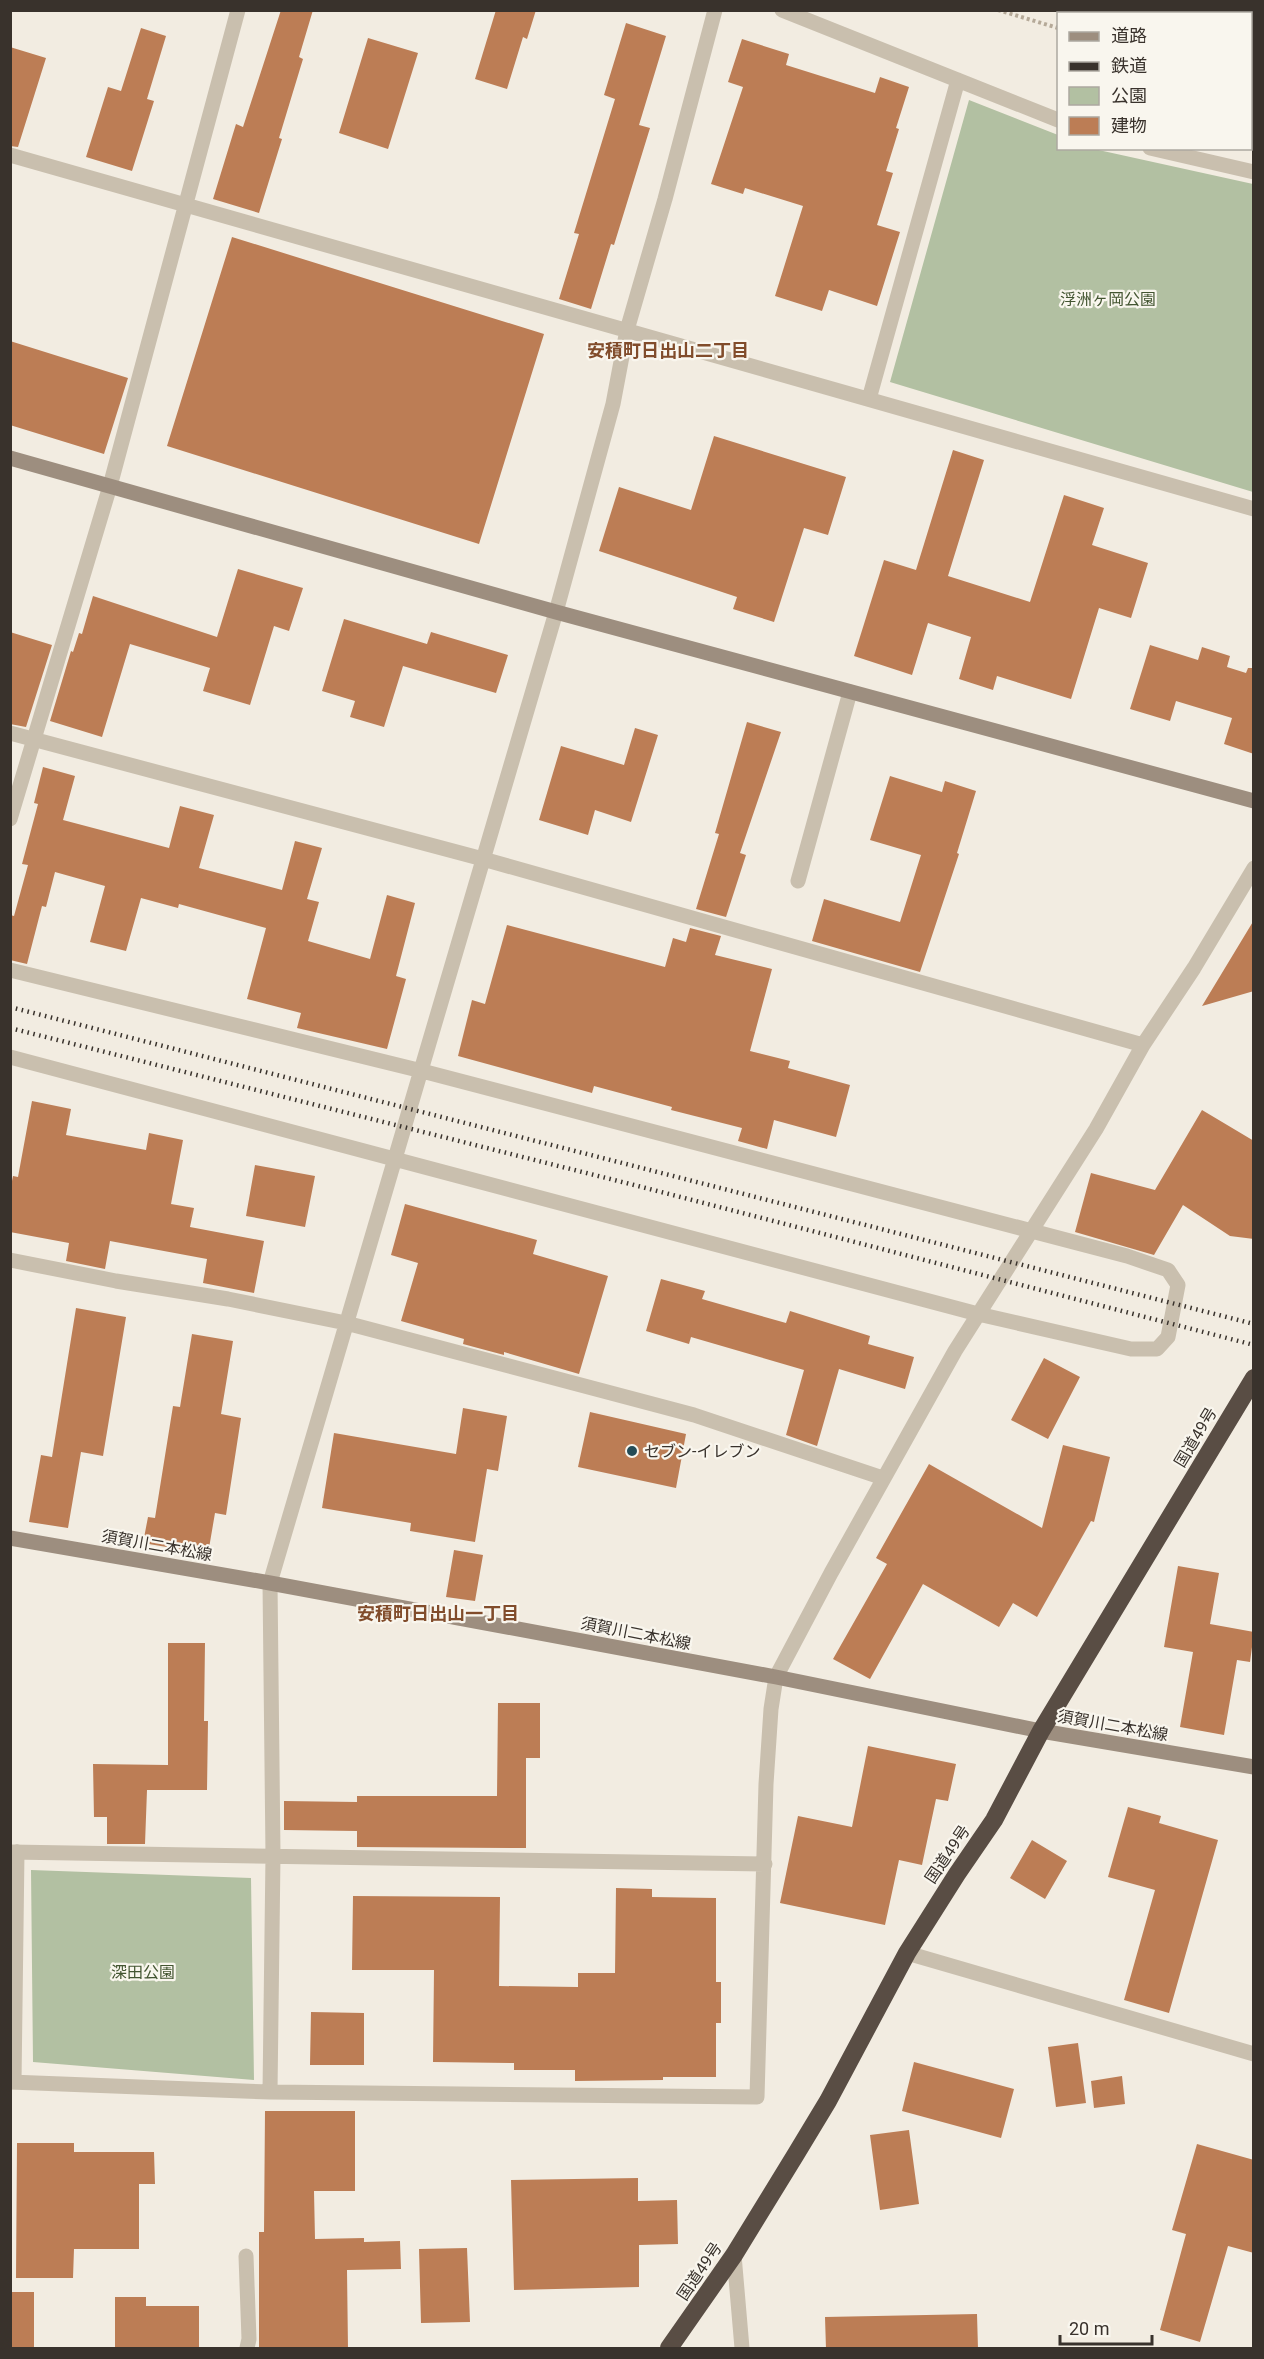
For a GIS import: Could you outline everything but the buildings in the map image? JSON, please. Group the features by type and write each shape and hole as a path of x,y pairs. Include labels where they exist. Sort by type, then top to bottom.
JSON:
{"highway":[{"name":"国道49号","path":"669,2349 734,2255 828,2101 907,1953 994,1820 1041,1731 1254,1378"}],"street":[{"path":"10,819 110,486 188,204 238,10"},
{"path":"270,2092 273,1855 270,1583 556,612 613,404 627,330 677,156 715,10"},
{"path":"782,10 1057,119"},
{"path":"869,399 958,80"},
{"path":"1159,150 1254,172"},
{"path":"10,155 1254,509"},
{"path":"10,458 556,612 1254,801"},
{"path":"798,881 850,692"},
{"path":"10,732 483,859 1143,1045"},
{"path":"765,1864 14,1852 12,2082 270,2092 757,2097 771,1709 776,1677 883,1478 978,1314 1096,1129 1143,1045 1194,968 1254,868"},
{"path":"10,970 422,1071 1127,1256 1168,1270 1178,1285 1168,1337 1158,1349 1131,1349 978,1314 10,1057"},
{"path":"10,1260 116,1281 228,1299 346,1323 694,1415 883,1478"},
{"name":"須賀川二本松線","path":"10,1538 270,1583 776,1677 1041,1731 1254,1767"},
{"path":"907,1953 1254,2054"},
{"path":"734,2255 742,2349"},
{"path":"246,2256 249,2339 247,2349"}],"path":[{"path":"998,10 1057,27"}],"green space":[{"name":"浮洲ヶ岡公園","path":"969,100 1057,135 1057,150 1099,150 1253,184 1253,492 890,382"},
{"name":"深田公園","path":"31,1870 251,1878 254,2080 33,2062"}],"railway":[{"path":"10,1007 1254,1324"},
{"path":"10,1028 634,1185 1254,1345"}],"place":[{"name":"セブン-イレブン","path":"632,1451"}],"district":[{"name":"安積町日出山二丁目","path":"668,351"},
{"name":"安積町日出山一丁目","path":"438,1614"}]}
